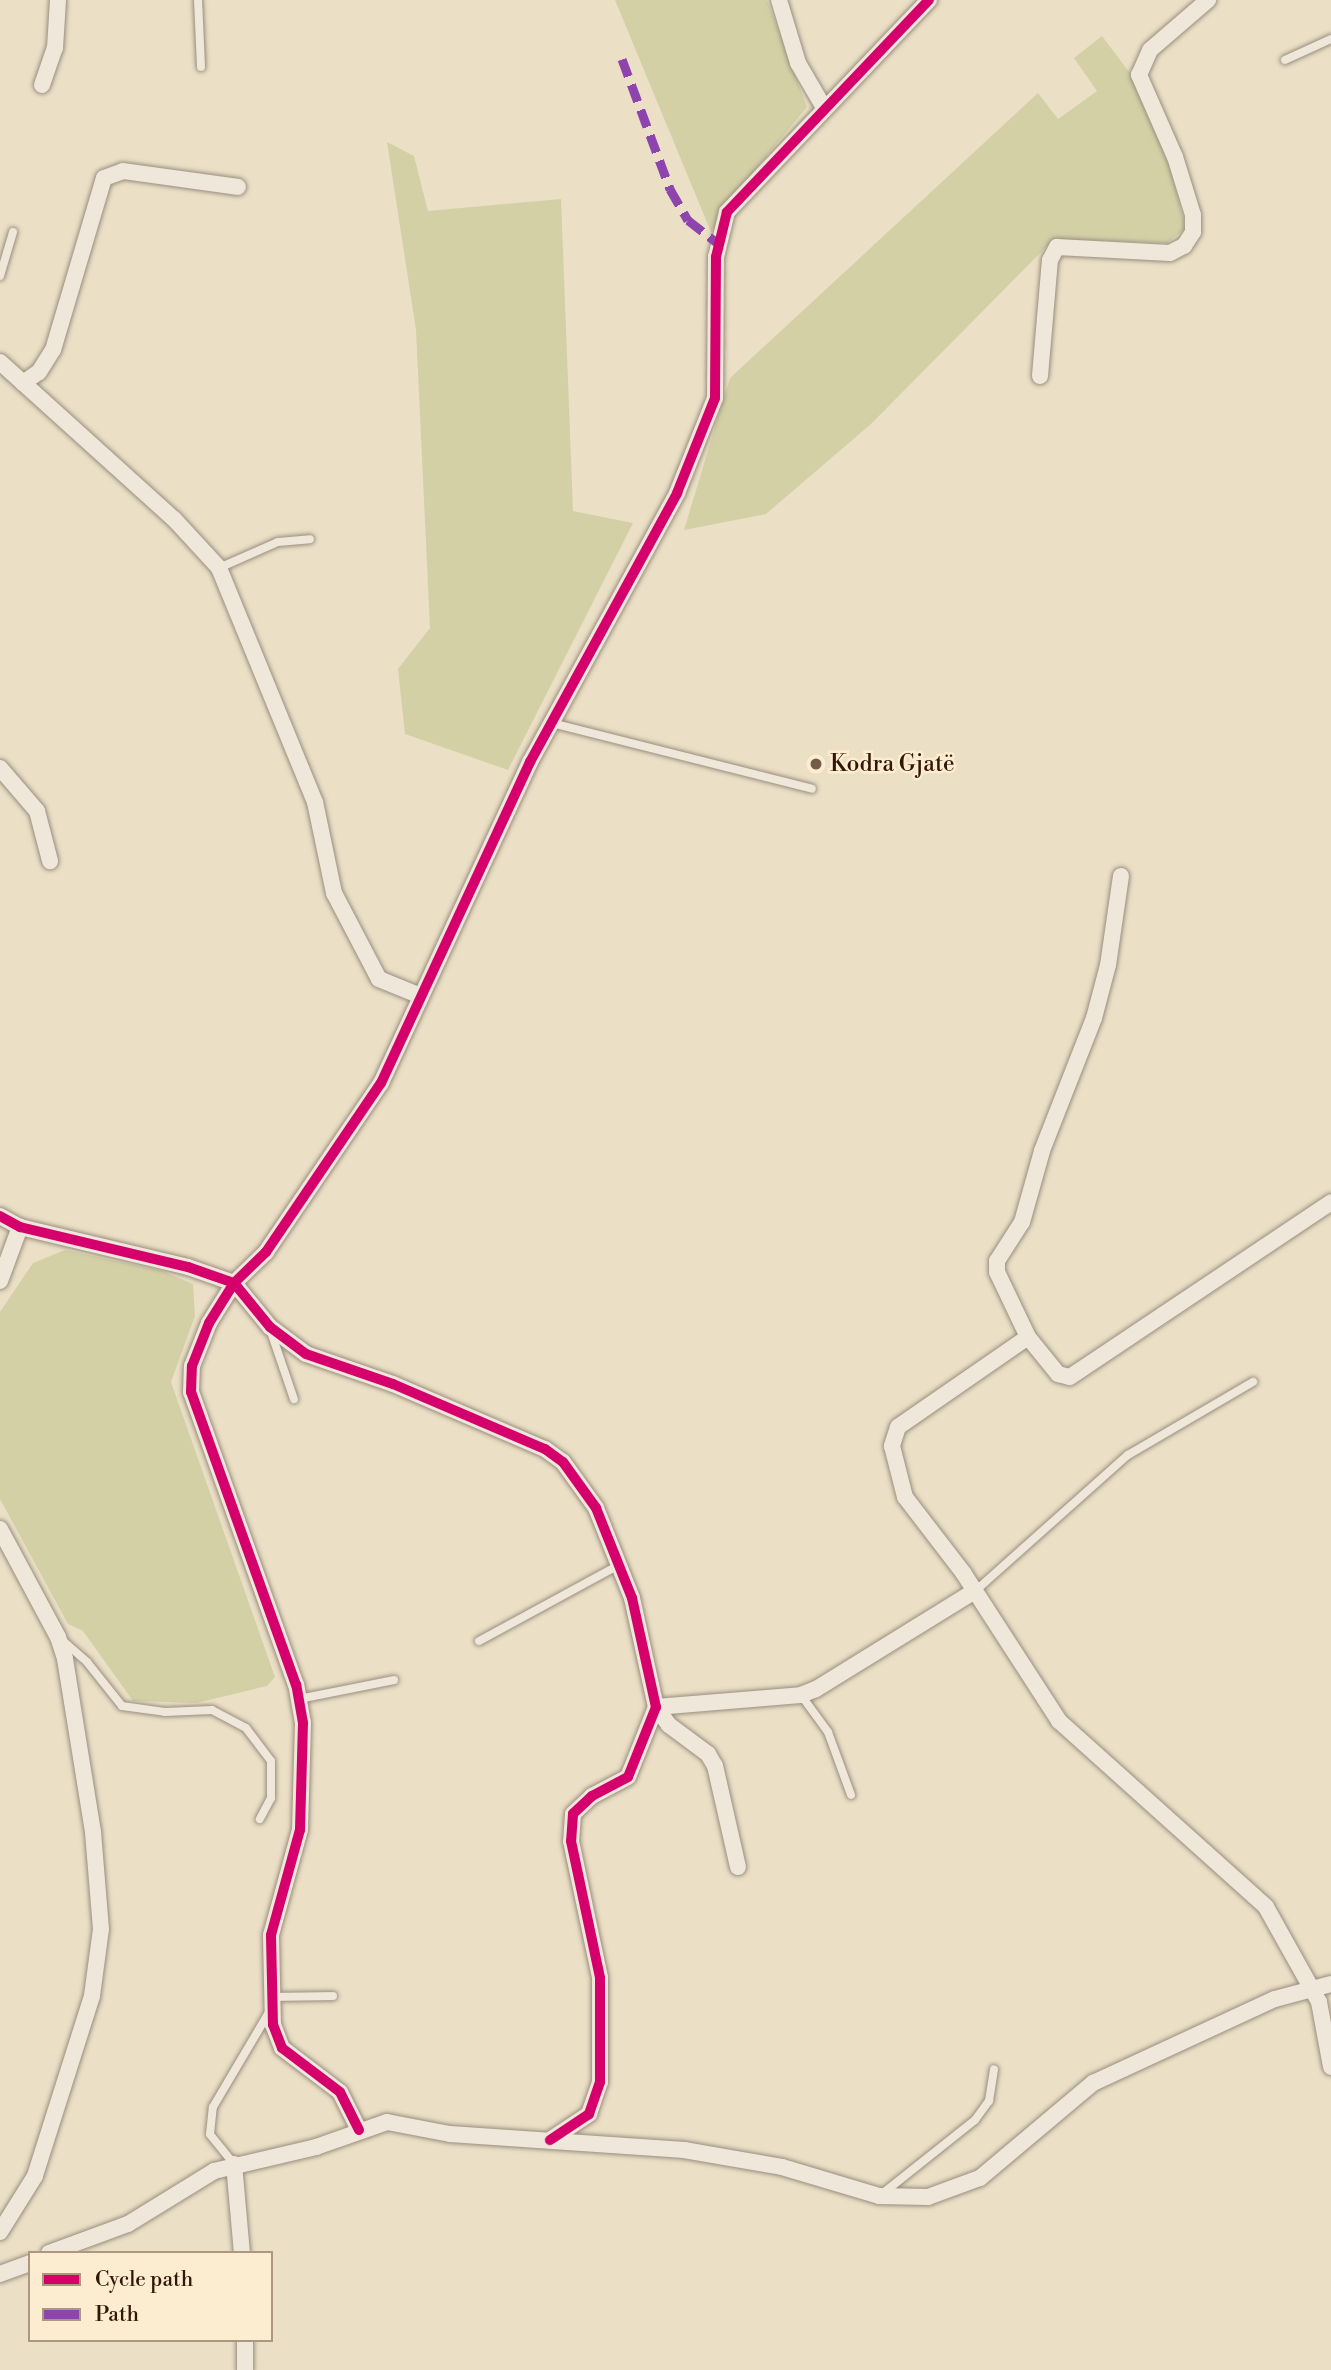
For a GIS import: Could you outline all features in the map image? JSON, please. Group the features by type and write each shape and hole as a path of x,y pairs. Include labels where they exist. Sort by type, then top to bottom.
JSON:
{"street":[{"path":"42,85 55,48 58,0"},
{"path":"779,0 798,63 823,106"},
{"path":"359,2130 328,2079 282,2048 271,2003 271,1935 300,1830 303,1723 299,1699 191,1392 197,1350 234,1283 266,1252 365,1112 418,995 552,723 671,505 706,423 718,371 718,234 727,212 823,106 929,0"},
{"path":"1040,376 1050,260 1057,247 1170,253 1184,246 1193,232 1192,215 1175,157 1139,75 1150,50 1208,0"},
{"path":"23,383 39,372 53,349 104,178 123,172 238,187"},
{"path":"0,362 184,528 219,568 315,802 334,893 379,979 418,995"},
{"path":"0,768 37,811 50,862"},
{"path":"1121,876 1108,965 1094,1018 1042,1151 1022,1222 997,1261 997,1272 1028,1337 1058,1374 1070,1377 1331,1202"},
{"path":"0,1216 20,1227 188,1267 234,1283 270,1327 325,1363 393,1384 545,1449 580,1483 621,1564 656,1707 669,1725 715,1766 738,1867"},
{"path":"0,1281 20,1227"},
{"path":"1028,1337 908,1418 894,1435 893,1460 905,1497 973,1592 1059,1721 1266,1907 1279,1925 1294,1964 1313,1989 1331,2067"},
{"path":"0,1529 58,1637 93,1832 100,1907 97,1966 85,2023 36,2176 0,2232"},
{"path":"656,1707 801,1695 833,1679 973,1592"},
{"path":"550,2140 589,2114 600,2082 600,1978 572,1849 573,1814 592,1796 628,1777 656,1707"},
{"path":"54,2251 128,2224 234,2164 316,2147 387,2122 404,2123 450,2134 550,2140 728,2157 823,2177 879,2196 913,2199 959,2189 998,2165 1046,2118 1093,2083 1275,1999 1331,1984"},
{"path":"234,2164 242,2251"},
{"path":"0,2274 28,2264"},
{"path":"245,2342 245,2370"}],"lane":[{"path":"198,0 201,67"},
{"path":"1285,60 1331,39"},
{"path":"0,276 13,232"},
{"path":"219,568 278,542 310,539"},
{"path":"552,723 812,789"},
{"path":"270,1327 295,1399"},
{"path":"973,1592 1128,1455 1252,1382"},
{"path":"479,1640 621,1564"},
{"path":"58,1637 87,1662 122,1706 165,1712 212,1710 246,1728 271,1761 271,1798 260,1819"},
{"path":"299,1699 394,1680"},
{"path":"801,1695 828,1732 852,1795"},
{"path":"234,2164 210,2134 213,2107 271,2003 333,1996"},
{"path":"879,2196 975,2120 989,2101 994,2069"}],"shaded area":[{"path":"615,0 767,0 807,107 753,172 711,232"},
{"path":"1102,36 1130,73 1169,165 1186,228 1167,243 1054,239 871,424 766,514 684,530 730,378 1038,93 1058,119 1097,91 1074,58"},
{"path":"387,142 414,156 428,211 561,199 573,511 633,523 508,770 405,734 398,669 430,628 416,330"},
{"path":"65,1250 162,1271 193,1284 195,1316 171,1382 275,1677 267,1686 196,1703 133,1701 83,1631 68,1624 0,1499 0,1312 33,1263"}],"marked path":[{"path":"622,59 670,189 688,220 717,243"}],"cycle path":[{"path":"359,2130 340,2092 282,2048 273,2025 271,1935 300,1830 303,1723 296,1685 191,1392 192,1366 209,1323 234,1283 266,1252 381,1083 530,762 677,493 715,398 716,257 727,212 929,0"},
{"path":"0,1216 20,1227 188,1267 234,1283 270,1327 306,1354 393,1384 545,1449 563,1462 596,1508 632,1598 656,1707 628,1777 592,1796 573,1814 571,1841 600,1978 600,2082 589,2114 550,2140"}],"place":[{"name":"Kodra Gjatë","path":"816,764"}]}
